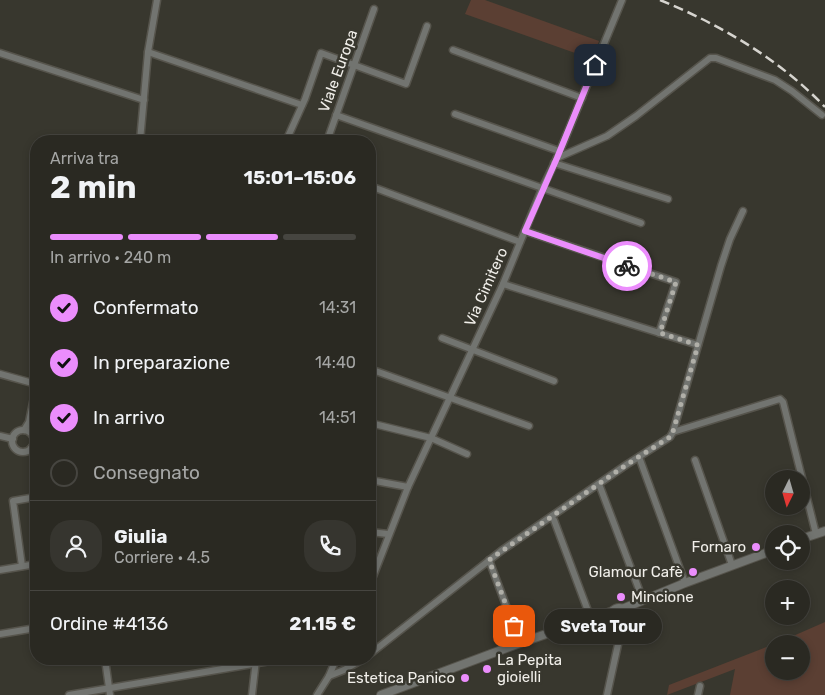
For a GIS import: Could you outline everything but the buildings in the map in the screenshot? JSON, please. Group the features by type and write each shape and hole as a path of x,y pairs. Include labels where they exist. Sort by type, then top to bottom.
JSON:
{"street":[{"path":"141,135 148,52 157,0"},
{"name":"Via Cimitero","path":"376,567 408,487 503,284 622,0"},
{"name":"Viale Europa","path":"329,135 374,9"},
{"path":"289,135 295,125 321,53 406,84 427,26"},
{"path":"453,50 582,98"},
{"path":"0,52 144,100"},
{"path":"148,52 302,104"},
{"path":"555,161 607,136 636,116 710,58 716,58 775,80 792,90 822,115"},
{"path":"455,114 560,150"},
{"path":"336,115 641,223"},
{"path":"555,161 668,199"},
{"path":"376,188 520,242"},
{"path":"376,649 489,560 670,437 721,266 730,239 743,211"},
{"path":"525,231 676,282 660,333"},
{"path":"503,284 698,345"},
{"path":"442,338 554,381"},
{"path":"376,371 529,426"},
{"path":"0,374 30,382"},
{"path":"673,432 780,399 783,402 816,534"},
{"path":"30,419 24,430 16,433 13,439 14,446 18,450 25,452 30,449"},
{"path":"376,424 431,438 467,454"},
{"path":"24,430 30,433"},
{"path":"0,436 13,439"},
{"path":"639,457 685,583"},
{"path":"695,460 732,565"},
{"path":"376,481 408,487"},
{"path":"599,484 643,600"},
{"path":"22,566 13,501 30,498"},
{"path":"554,520 591,619"},
{"path":"810,536 825,531"},
{"path":"376,533 388,534"},
{"path":"619,640 613,616 618,608 765,553"},
{"path":"489,560 520,643"},
{"path":"0,570 30,565"},
{"path":"381,695 520,643 600,616 613,616 620,623 643,600"},
{"path":"608,695 619,640 626,618 626,612 622,608"},
{"path":"0,634 30,629"},
{"path":"106,665 109,692"},
{"path":"69,695 109,692 237,665"},
{"path":"252,695 256,665"},
{"path":"317,695 334,665"},
{"path":"329,676 353,665"},
{"path":"698,695 700,686"}],"shaded area":[{"path":"471,0 485,0 599,41 592,59 465,14"},
{"path":"825,622 825,695 730,695 735,669 667,695 669,685 765,648 765,680 810,680 810,635 795,635"}],"railway":[{"path":"660,0 727,32 748,45 788,74 825,107"}],"way so far":[{"path":"514,626 489,560 672,435 698,345 660,333 676,282 627,266"}],"place":[{"name":"Fornaro","path":"756,547"},
{"name":"Glamour Cafè","path":"693,572"},
{"name":"Mincione","path":"621,597"},
{"name":"Sveta Tour","path":"514,626"},
{"name":"La Pepita gioielli","path":"487,669"},
{"name":"Estetica Panico","path":"465,678"}],"route":[{"path":"595,65 525,231 627,266"}]}
